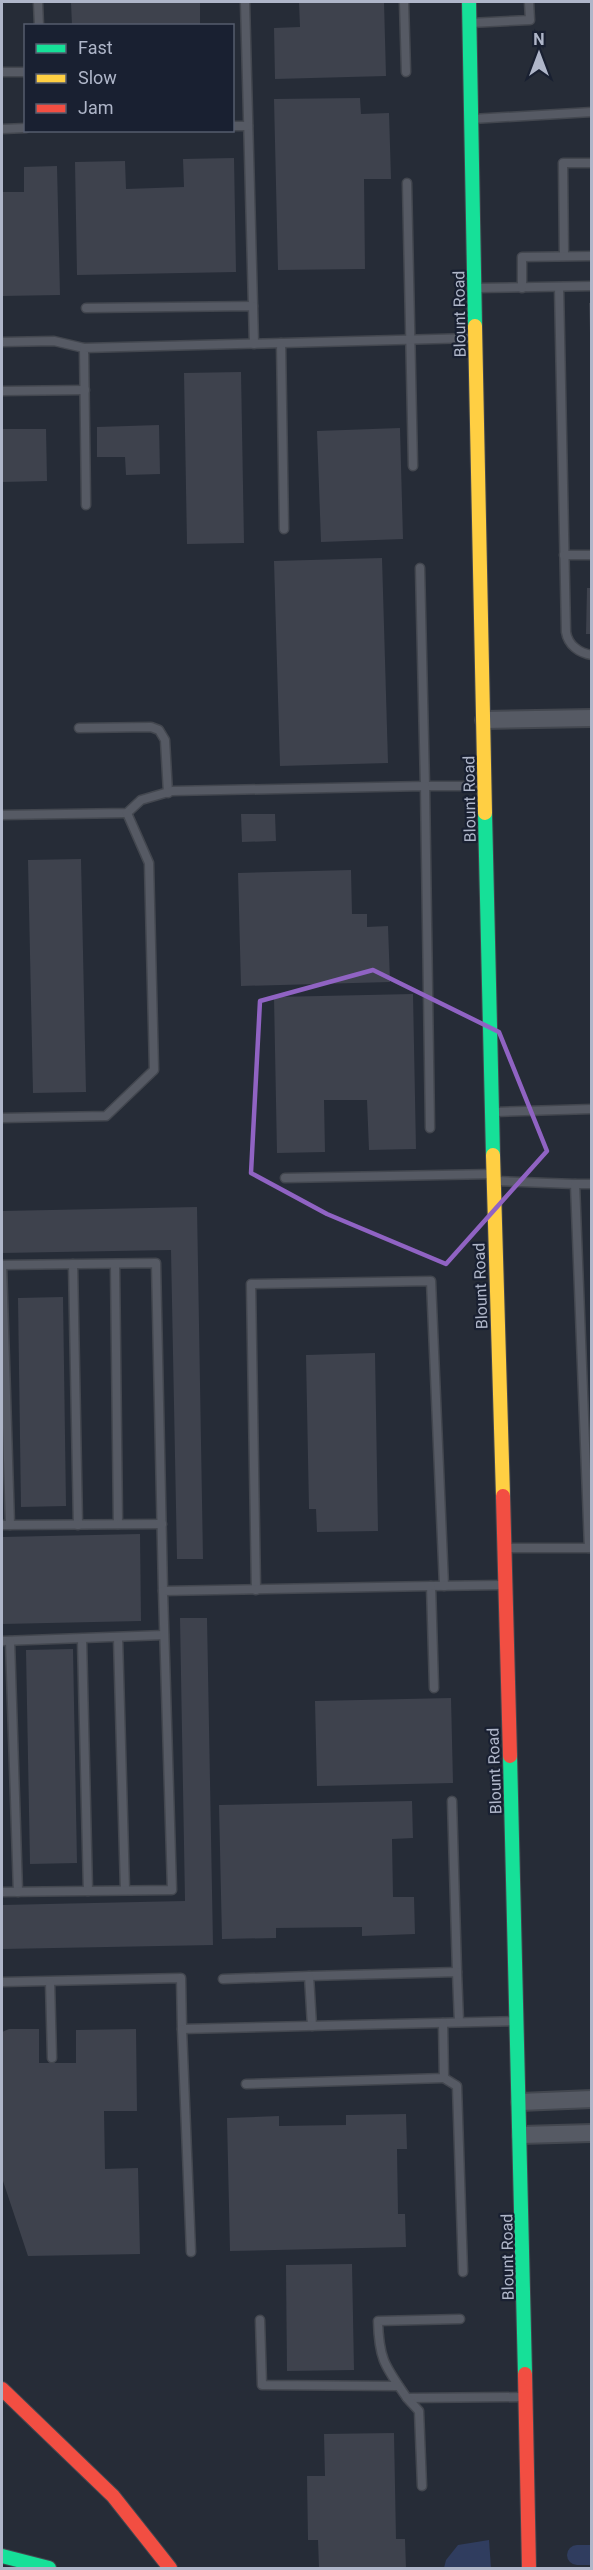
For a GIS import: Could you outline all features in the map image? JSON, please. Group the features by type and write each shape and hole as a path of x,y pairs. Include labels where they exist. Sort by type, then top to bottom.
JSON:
{"main road":[{"name":"Blount Road","path":"470,2 491,1112 521,2135 529,2568"},
{"path":"2,2390 111,2490 151,2539 170,2568"},
{"path":"2,2556 49,2568"}],"street":[{"path":"484,720 591,718"},
{"path":"520,2102 591,2099"},
{"path":"521,2135 591,2133"}],"lane":[{"path":"39,2 39,24"},
{"path":"244,2 254,344"},
{"path":"404,2 406,72"},
{"path":"470,23 530,20 529,2"},
{"path":"2,72 24,72"},
{"path":"472,119 591,112"},
{"path":"234,126 248,126"},
{"path":"2,129 24,128"},
{"path":"564,256 562,163 591,163"},
{"path":"407,183 413,466"},
{"path":"522,288 522,257 591,256"},
{"path":"475,288 591,286"},
{"path":"559,287 567,641 580,651 591,655"},
{"path":"86,308 253,306"},
{"path":"2,342 54,342 84,348 477,338"},
{"path":"281,343 284,529"},
{"path":"84,348 86,504"},
{"path":"2,391 85,390"},
{"path":"564,555 591,555"},
{"path":"420,568 430,1128"},
{"path":"79,728 151,727 159,730 165,740 168,793"},
{"path":"2,816 127,813 141,800 168,793 485,786"},
{"path":"2,1118 106,1116 154,1070 148,863 127,813"},
{"path":"491,1112 591,1109"},
{"path":"285,1178 493,1177 591,1184"},
{"path":"505,1548 590,1548 588,1418 581,1356 575,1184"},
{"path":"2,1892 172,1890 156,1263 2,1265 6,1526 162,1524"},
{"path":"73,1264 78,1525"},
{"path":"115,1264 118,1524"},
{"path":"256,1590 251,1284 431,1281 444,1586"},
{"path":"581,1356 591,1362"},
{"path":"163,1591 506,1585"},
{"path":"431,1586 434,1688"},
{"path":"18,1892 6,1641 82,1640 164,1635"},
{"path":"118,1638 125,1890"},
{"path":"82,1640 88,1891"},
{"path":"452,1801 459,2022"},
{"path":"223,1979 457,1971"},
{"path":"309,1976 312,2026"},
{"path":"2,1982 181,1978 191,2252"},
{"path":"50,1982 52,2058"},
{"path":"182,2029 517,2021"},
{"path":"443,2023 444,2078"},
{"path":"246,2084 444,2078 457,2086 463,2272"},
{"path":"422,2486 419,2411 385,2367 379,2352 378,2321 460,2319"},
{"path":"260,2320 262,2385 398,2386"},
{"path":"407,2398 526,2397"}],"highlighted area":[{"path":"373,970 499,1032 547,1151 446,1264 327,1214 251,1173 260,1001"}],"water":[{"path":"489,2540 491,2568 444,2568 446,2560 458,2545"}],"building":[{"path":"71,2 200,2 200,24 72,24"},
{"path":"299,2 384,2 386,76 275,79 274,28 300,27"},
{"path":"360,98 361,114 389,113 391,179 364,179 365,269 278,270 274,99"},
{"path":"234,158 236,272 77,275 75,162 125,161 126,189 184,187 183,159"},
{"path":"57,166 60,295 2,296 2,192 24,192 24,167"},
{"path":"589,303 592,303 592,333 590,333"},
{"path":"241,372 244,543 187,544 184,373"},
{"path":"159,425 160,474 126,475 125,457 97,457 97,427"},
{"path":"400,428 403,539 321,542 317,431"},
{"path":"2,429 46,429 47,481 2,482"},
{"path":"382,558 388,763 280,766 274,561"},
{"path":"587,588 592,588 592,634 586,634"},
{"path":"241,814 275,814 276,841 242,842"},
{"path":"81,859 86,1092 33,1093 28,860"},
{"path":"351,870 352,914 367,914 367,927 388,926 390,982 241,986 238,873"},
{"path":"413,994 416,1149 369,1150 367,1100 324,1100 325,1152 277,1153 274,997"},
{"path":"197,1207 203,1559 177,1559 171,1250 2,1253 2,1211"},
{"path":"63,1297 66,1506 21,1507 18,1298"},
{"path":"375,1353 378,1531 317,1532 316,1509 309,1509 306,1355"},
{"path":"140,1534 141,1621 2,1624 2,1537"},
{"path":"180,1618 207,1618 213,1945 2,1949 2,1905 185,1901"},
{"path":"73,1649 77,1863 30,1864 26,1650"},
{"path":"451,1698 453,1783 317,1786 315,1701"},
{"path":"412,1801 413,1838 392,1839 393,1897 414,1897 415,1934 362,1936 362,1927 276,1928 276,1938 222,1939 219,1805"},
{"path":"9,2029 39,2029 39,2063 76,2063 76,2030 136,2029 137,2111 104,2111 105,2169 138,2168 140,2254 28,2256 2,2178 2,2032"},
{"path":"406,2114 407,2149 397,2149 398,2214 405,2214 406,2247 230,2251 227,2118 279,2116 279,2126 346,2125 346,2115"},
{"path":"352,2264 354,2370 287,2371 286,2265"},
{"path":"394,2433 396,2539 405,2539 406,2568 319,2568 318,2540 308,2540 307,2476 325,2476 324,2434"}],"waterway":[{"path":"577,2555 592,2555"}],"traffic: fast":[{"path":"469,2 475,326"},
{"path":"485,813 493,1155"},
{"path":"510,1756 525,2374"},
{"path":"2,2556 49,2568"}],"traffic: slow":[{"path":"475,326 485,813"},
{"path":"493,1155 503,1496"}],"traffic: jam":[{"path":"503,1496 510,1756"},
{"path":"525,2374 529,2568"},
{"path":"2,2389 113,2496 170,2568"}]}
